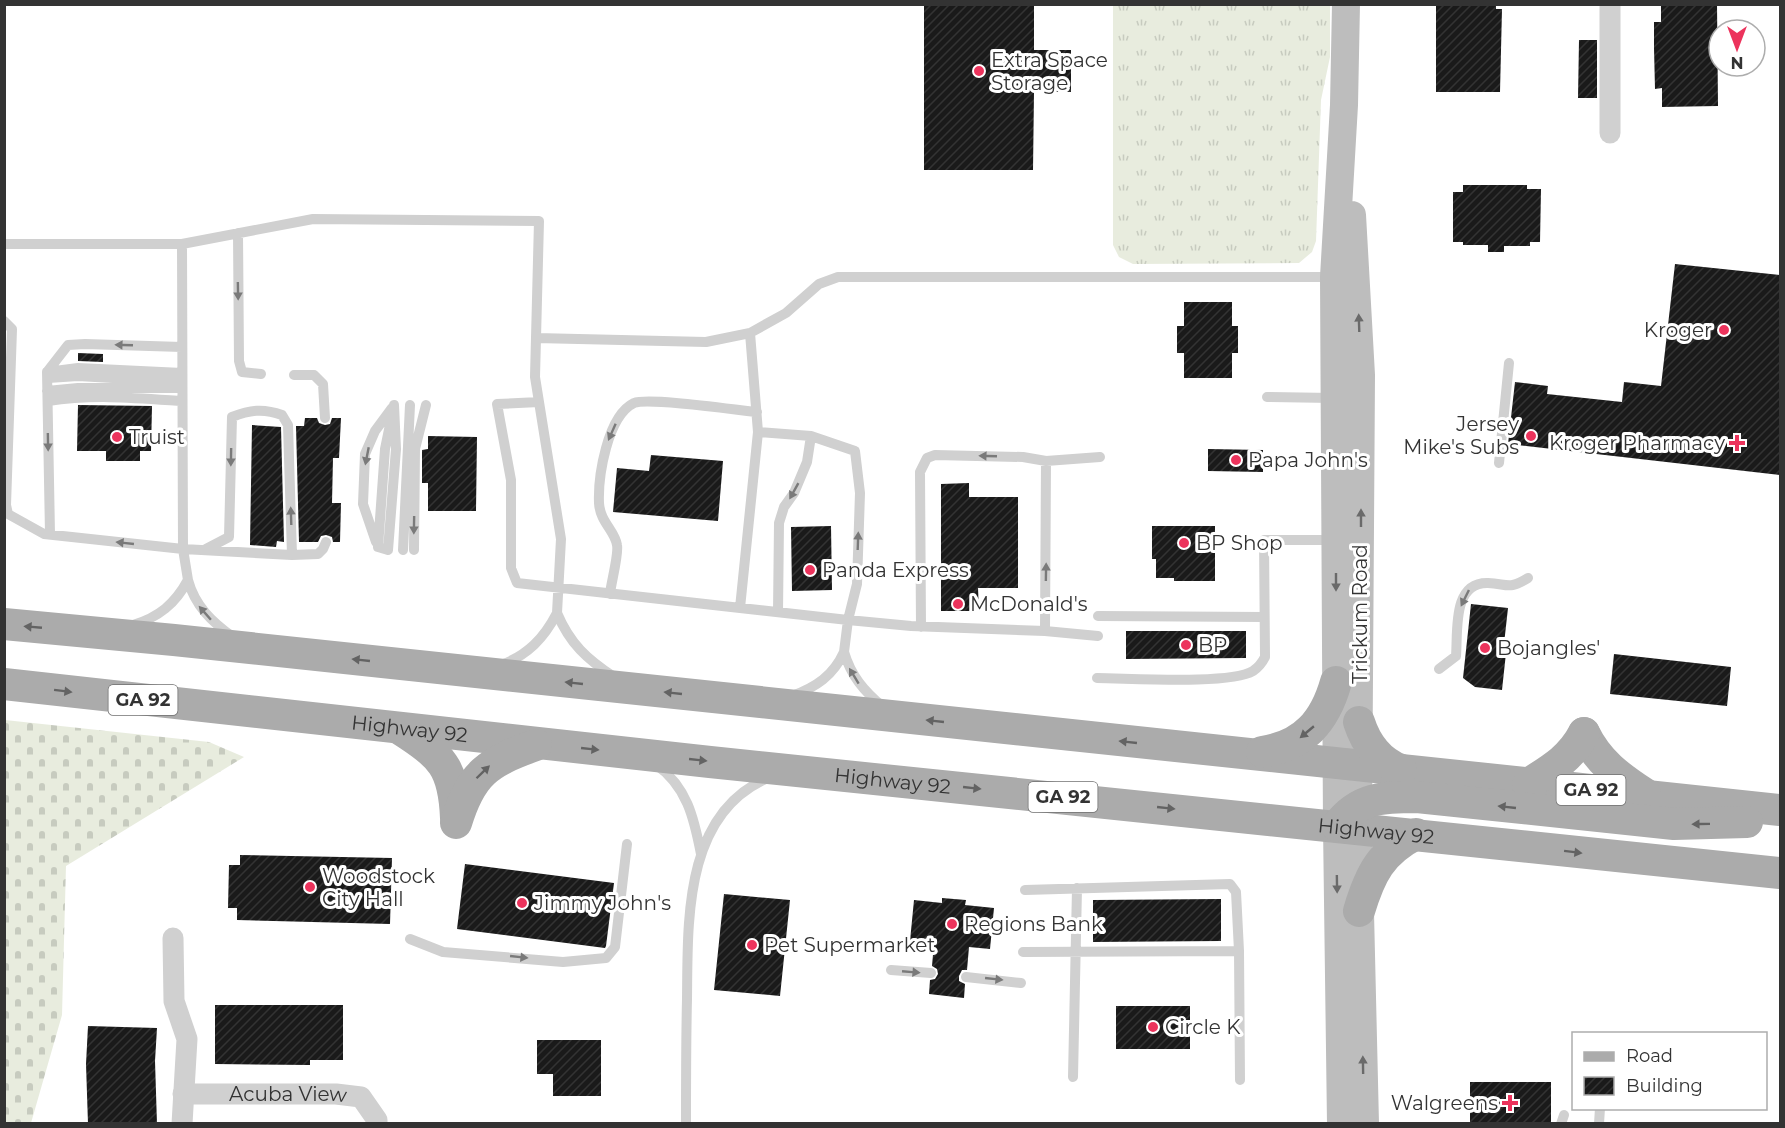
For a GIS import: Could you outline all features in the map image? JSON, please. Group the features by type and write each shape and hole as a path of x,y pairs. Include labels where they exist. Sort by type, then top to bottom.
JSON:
{"main road":[{"name":"GA 92","path":"4,624 251,648 1780,810"},
{"path":"1249,754 1285,746 1312,728 1327,709 1336,682"},
{"name":"Highway 92","path":"4,684 788,769 1351,820 1416,834 1780,873"},
{"path":"1359,722 1362,733 1376,753 1393,767 1401,770"},
{"path":"397,727 422,743 445,765 453,786 456,823 469,788 488,766 506,755 540,743"},
{"path":"1528,784 1566,759 1578,745 1584,733 1603,763 1648,796"},
{"path":"1351,820 1394,797 1417,797 1674,824 1780,819"},
{"path":"1359,911 1367,886 1378,864 1391,849 1416,834"},
{"path":"1747,870 1780,867"}],"street":[{"name":"Trickum Road","path":"1346,4 1344,105 1334,277 1348,398 1359,722 1348,765"},
{"path":"1610,4 1610,133"},
{"name":"Trickum Road","path":"1344,105 1357,276 1335,540 1336,682 1348,765 1359,911 1365,1124"},
{"name":"Trickum Road","path":"1341,1124 1351,820"},
{"path":"173,938 174,1001 187,1039 182,1124"},
{"name":"Acuba View","path":"183,1094 336,1094 361,1097 377,1120 377,1124"}],"lane":[{"path":"4,244 182,244 313,219 539,221 535,377 561,539 557,613 544,637 525,654 481,673"},
{"path":"238,233 239,362 242,372 261,374"},
{"path":"182,244 183,549 188,580 192,593 208,617 251,648"},
{"path":"536,338 706,342 750,333 786,314 819,284 838,277 1334,277"},
{"path":"4,321 12,329 5,505 8,514 44,534 183,549 292,555 318,554 326,542"},
{"path":"740,608 759,432 750,333"},
{"path":"50,534 47,375 68,345 182,347"},
{"path":"1499,463 1509,363"},
{"path":"47,375 78,368 182,381"},
{"path":"294,375 314,375 323,384 325,418"},
{"path":"47,396 78,388 182,381"},
{"path":"47,396 70,398 103,396 182,401"},
{"path":"1267,397 1348,398"},
{"path":"610,594 617,544 602,517 599,504 600,482 609,434 621,415 634,403 655,401 757,412"},
{"path":"539,402 497,404 511,480 511,568 517,583 921,627 1045,631 1098,636"},
{"path":"394,405 396,450 383,548 363,504 365,454 375,430 394,405"},
{"path":"410,405 408,550 415,450 426,405"},
{"path":"205,550 229,537 232,417 249,410 268,410 282,415 288,425 292,555"},
{"path":"759,432 811,436 855,451 860,493 857,584 848,620 844,652 839,664 825,679 799,694 773,704"},
{"path":"778,612 779,523 784,507 794,493 807,462 811,436"},
{"path":"921,627 920,472 927,458 935,454 1023,457 1046,461 1100,457"},
{"path":"1045,631 1046,461"},
{"path":"1097,678 1210,679 1240,676 1252,672 1261,664 1264,657 1264,540 1335,540"},
{"path":"1439,669 1456,656 1460,604 1464,594 1472,586 1485,583 1515,586 1528,578"},
{"path":"103,634 152,618 174,603 188,580"},
{"path":"557,613 568,637 575,645 598,667 632,689"},
{"path":"1098,616 1264,617"},
{"path":"844,652 848,665 861,687 895,717"},
{"path":"640,754 673,780 684,794 695,824 701,854"},
{"path":"686,1124 688,917 701,854 712,827 728,805 748,788 788,769"},
{"path":"410,939 443,952 563,962 606,958 615,947 627,844"},
{"path":"1025,890 1230,884 1236,892 1240,1080"},
{"path":"1073,1077 1077,888"},
{"path":"1023,952 1239,951"},
{"path":"891,970 931,973"},
{"path":"966,977 1021,982"}],"green space":[{"path":"1113,5 1330,5 1330,57 1321,100 1316,241 1312,252 1299,263 1133,264 1119,257 1113,245"},
{"path":"5,720 209,742 244,757 66,866 62,1015 31,1123 5,1123"}],"building":[{"name":"Extra Space Storage","path":"924,4 1034,4 1034,50 1071,50 1071,92 1034,92 1033,170 924,170"},
{"path":"1436,4 1496,4 1496,9 1502,9 1500,92 1436,92"},
{"path":"1661,4 1717,4 1717,18 1707,18 1707,78 1718,78 1718,106 1662,107 1662,88 1655,89 1654,48 1654,22 1661,22"},
{"path":"1579,40 1597,40 1597,98 1578,98"},
{"path":"1463,185 1527,185 1527,189 1541,189 1540,242 1530,242 1530,246 1504,246 1504,252 1488,252 1488,245 1463,245 1463,242 1453,242 1453,192 1463,192"},
{"name":"Kroger","path":"1675,264 1780,275 1780,475 1508,444 1515,382 1548,386 1547,394 1622,402 1624,382 1661,386"},
{"path":"1184,302 1232,302 1232,326 1238,326 1238,353 1232,353 1232,378 1184,378 1184,353 1177,353 1177,326 1184,326"},
{"path":"78,353 103,354 103,362 78,361"},
{"path":"78,405 152,406 151,451 140,451 140,461 106,461 106,451 77,451"},
{"path":"305,418 317,418 319,423 325,425 330,424 332,418 341,418 339,458 333,458 332,503 341,503 340,542 333,542 332,537 326,535 321,536 318,542 299,542 296,426 304,426"},
{"path":"252,425 281,427 284,542 277,541 276,547 250,545"},
{"path":"428,436 477,437 476,511 428,511 428,483 422,483 422,450 428,449"},
{"name":"Papa John's","path":"1208,449 1263,450 1263,472 1208,471"},
{"path":"651,455 723,461 718,521 613,512 617,468 649,471"},
{"path":"969,483 969,497 1018,497 1018,588 978,588 979,611 941,611 941,484"},
{"path":"831,526 832,590 792,591 791,527"},
{"name":"BP Shop","path":"1152,526 1215,526 1215,581 1174,581 1174,578 1156,578 1156,559 1152,559"},
{"name":"Bojangles'","path":"1471,604 1508,608 1502,690 1475,687 1463,678"},
{"name":"BP","path":"1126,631 1246,631 1246,658 1126,659"},
{"path":"1614,654 1731,667 1727,706 1610,694"},
{"name":"Woodstock City Hall","path":"240,855 392,858 390,924 237,920 237,908 228,908 229,865 240,865"},
{"path":"465,864 614,883 605,948 457,929"},
{"name":"Pet Supermarket","path":"724,894 790,900 780,996 714,990"},
{"name":"Regions Bank","path":"942,898 966,900 965,905 994,908 990,949 969,947 967,970 962,970 959,976 959,981 965,984 964,998 929,994 930,980 935,979 938,974 937,969 932,966 934,943 910,941 914,900 942,903"},
{"path":"1221,899 1221,941 1093,942 1093,900"},
{"path":"215,1005 343,1005 343,1060 310,1060 310,1065 215,1064"},
{"name":"Circle K","path":"1116,1006 1190,1006 1190,1049 1116,1049"},
{"path":"88,1026 157,1028 155,1061 157,1124 88,1124 86,1064"},
{"path":"537,1040 601,1040 601,1096 553,1096 553,1074 537,1074"},
{"name":"Walgreens","path":"1470,1082 1551,1082 1551,1124 1470,1124"}],"place":[{"name":"Extra Space Storage","path":"979,71"},
{"name":"Kroger","path":"1724,330"},
{"name":"Jersey Mike's Subs","path":"1531,436"},
{"name":"Truist","path":"117,437"},
{"name":"Kroger Pharmacy","path":"1737,443"},
{"name":"Papa John's","path":"1236,460"},
{"name":"BP Shop","path":"1184,543"},
{"name":"Panda Express","path":"810,570"},
{"name":"McDonald's","path":"958,604"},
{"name":"BP","path":"1186,645"},
{"name":"Bojangles'","path":"1485,648"},
{"name":"Woodstock City Hall","path":"310,887"},
{"name":"Jimmy John's","path":"522,903"},
{"name":"Regions Bank","path":"952,924"},
{"name":"Pet Supermarket","path":"752,945"},
{"name":"Circle K","path":"1153,1027"},
{"name":"Walgreens","path":"1510,1103"}]}
